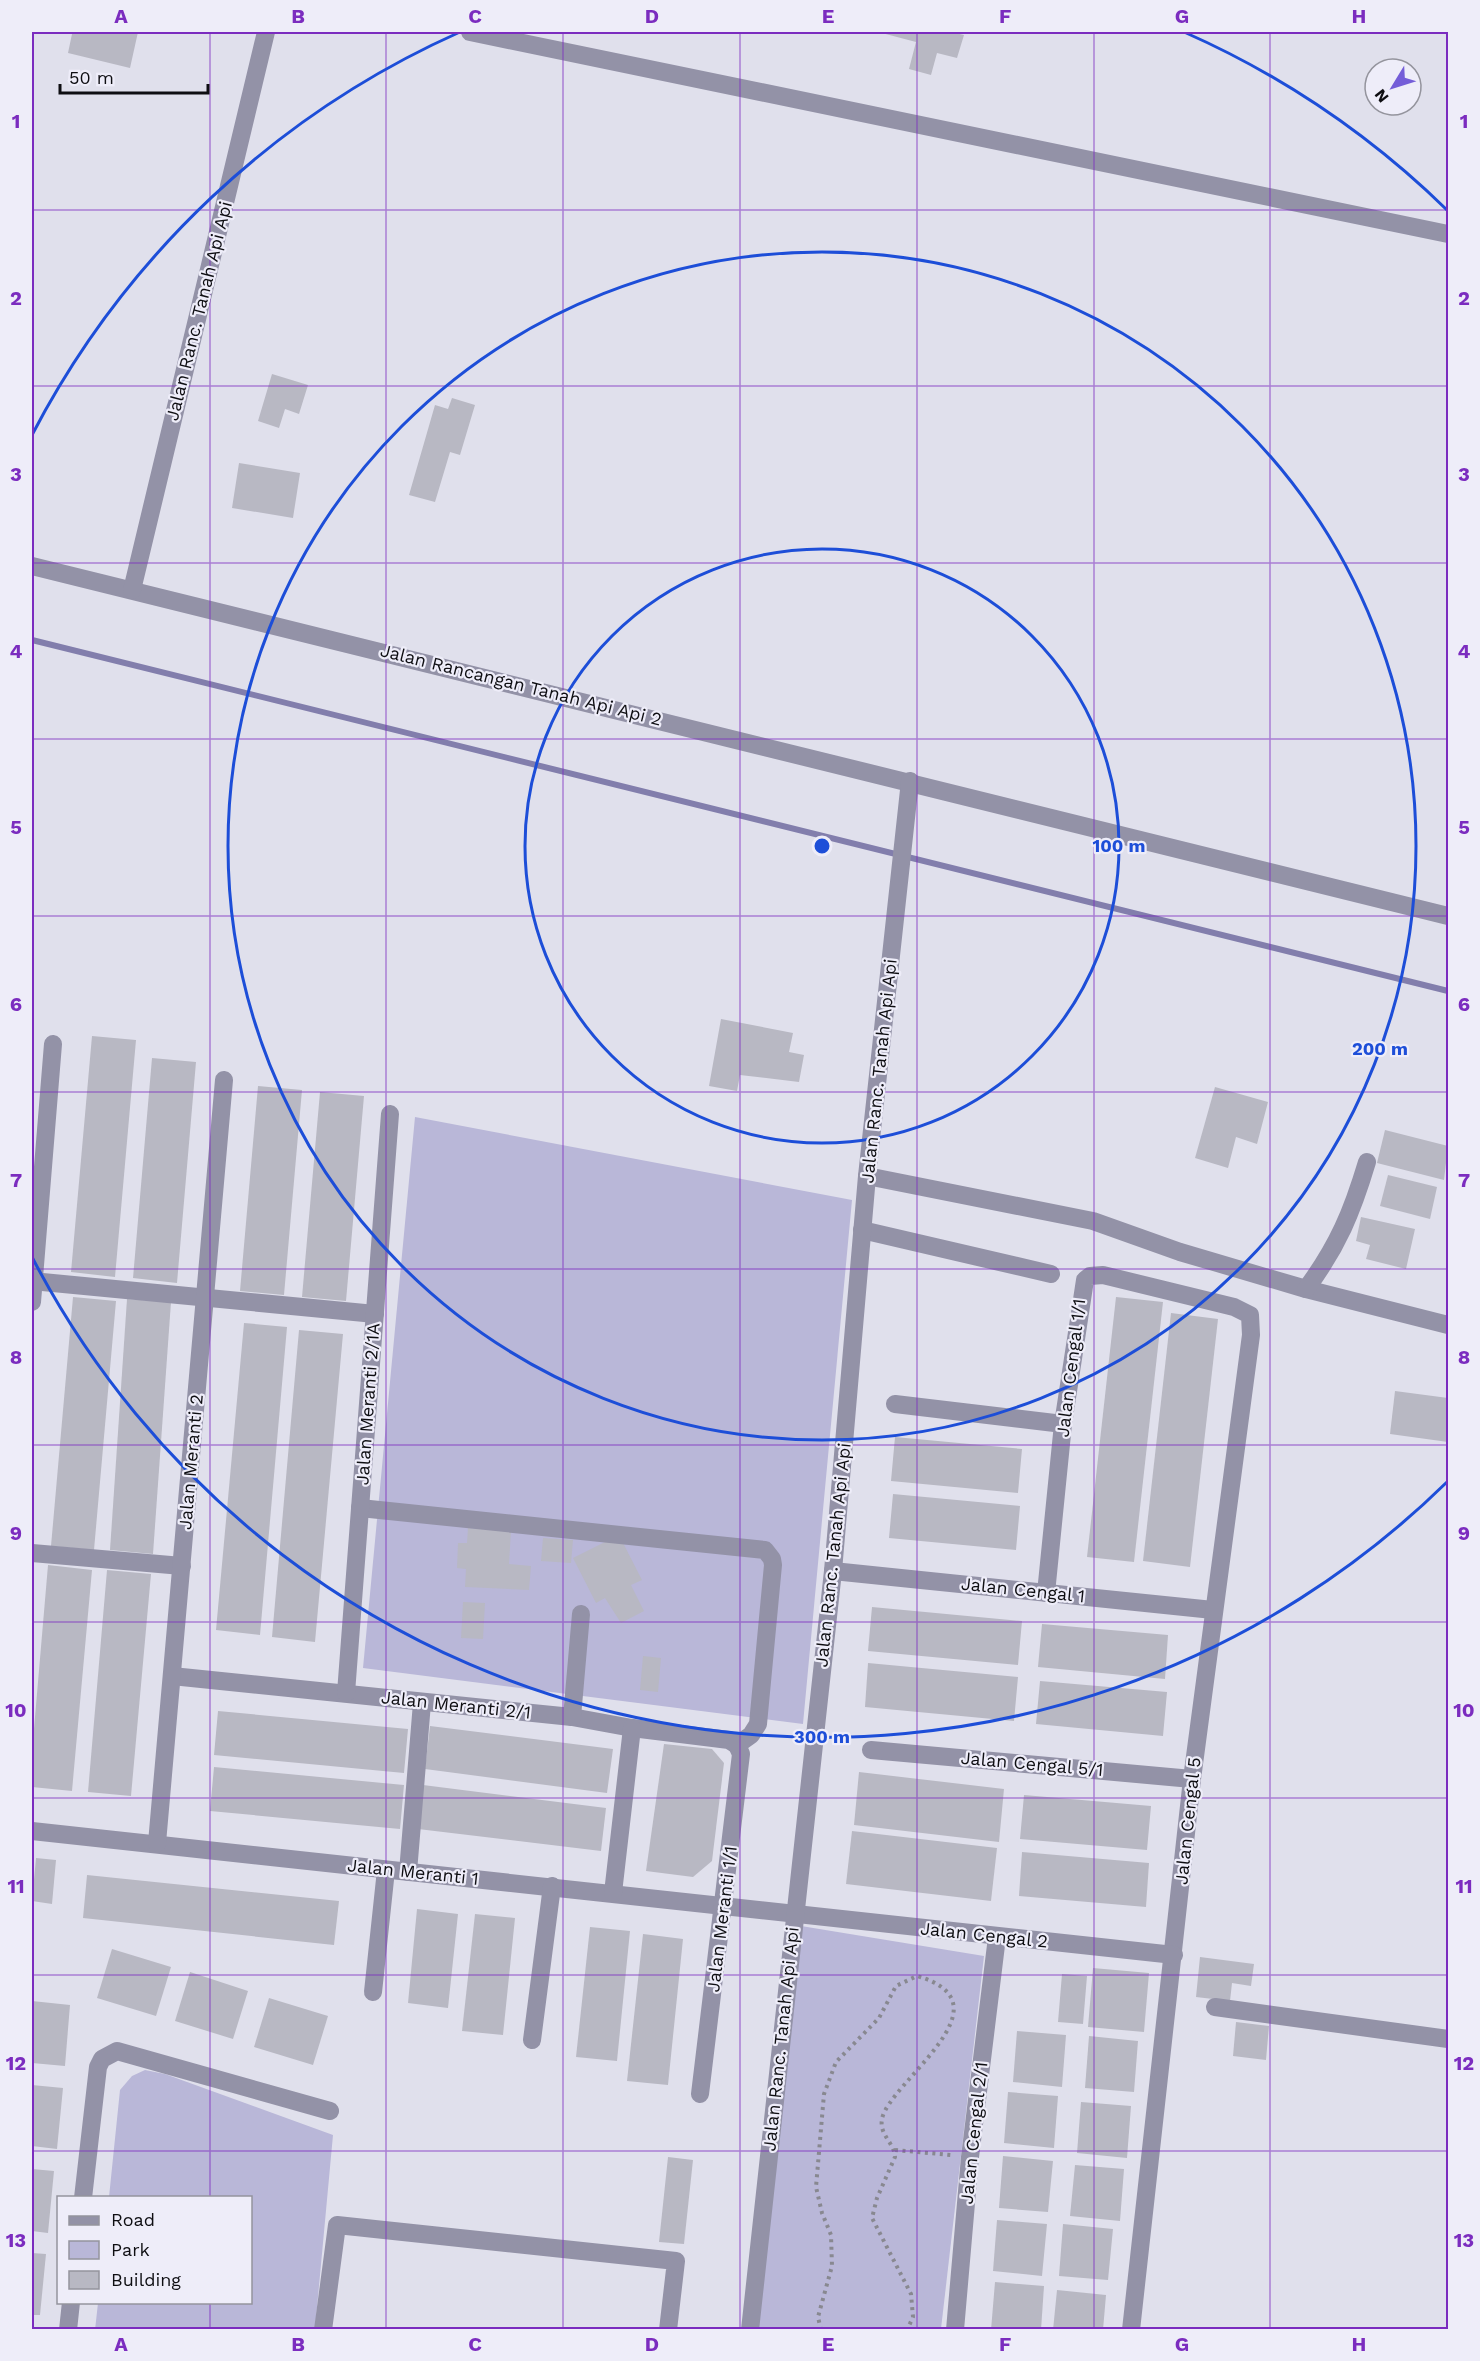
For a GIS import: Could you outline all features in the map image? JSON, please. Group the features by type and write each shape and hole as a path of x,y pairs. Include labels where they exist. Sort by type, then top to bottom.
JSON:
{"street":[{"name":"Jalan Ranc. Tanah Api Api","path":"132,590 266,32"},
{"path":"470,32 1449,234"},
{"name":"Jalan Rancangan Tanah Api Api 2","path":"32,566 910,781 1449,916"},
{"name":"Jalan Ranc. Tanah Api Api","path":"750,2330 833,1571 867,1176 910,781"},
{"path":"32,1302 53,1044"},
{"name":"Jalan Meranti 2","path":"158,1843 224,1080"},
{"name":"Jalan Meranti 2/1A","path":"346,1694 390,1114"},
{"path":"1306,1289 1330,1257 1355,1201 1367,1161"},
{"path":"867,1176 1093,1221 1180,1252 1306,1289 1449,1325"},
{"path":"862,1230 1051,1274"},
{"name":"Jalan Cengal 1/1","path":"1046,1593 1063,1424 1082,1286 1090,1276 1103,1275 1234,1306 1250,1314"},
{"path":"32,1281 375,1314"},
{"name":"Jalan Cengal 5","path":"1131,2330 1192,1779 1251,1335 1250,1314"},
{"path":"895,1404 1063,1424"},
{"path":"360,1508 765,1550 772,1559 773,1565 758,1724 751,1735 737,1745"},
{"path":"32,1553 182,1566"},
{"name":"Jalan Cengal 1","path":"833,1571 1213,1610"},
{"path":"572,1717 581,1614"},
{"name":"Jalan Meranti 2/1","path":"172,1676 572,1717 632,1728 729,1740 737,1745"},
{"path":"408,1872 422,1703"},
{"path":"613,1893 632,1728"},
{"name":"Jalan Meranti 1/1","path":"700,2094 741,1754 737,1745"},
{"name":"Jalan Cengal 5/1","path":"871,1750 1192,1779"},
{"name":"Jalan Meranti 1","path":"32,1831 552,1886 794,1915"},
{"path":"373,1992 386,1870"},
{"path":"532,2040 552,1886"},
{"name":"Jalan Cengal 2","path":"794,1915 1174,1955"},
{"name":"Jalan Cengal 2/1","path":"955,2330 970,2157 997,1937"},
{"path":"1215,2007 1449,2038"},
{"path":"83,2196 98,2067 102,2059 117,2051 330,2111"},
{"path":"323,2330 337,2225 676,2261 668,2330"},
{"path":"68,2330 71,2304"}],"path":[{"path":"821,2330 818,2317 832,2266 831,2235 822,2213 816,2187 824,2094 836,2062 879,2018 896,1986 917,1976 934,1981 948,1993 953,2009 949,2029 937,2048 898,2092 882,2117 882,2132 895,2150 895,2157 877,2198 873,2218 891,2259 911,2294 913,2318 907,2330"},
{"path":"895,2150 970,2157"}],"green space":[{"path":"415,1117 852,1200 803,1724 363,1668"},
{"path":"801,1926 984,1956 941,2329 758,2330"},
{"path":"145,2070 165,2074 333,2135 315,2329 95,2330 98,2304 252,2304 252,2196 109,2196 120,2090 132,2076"}],"building":[{"path":"64,32 138,32 130,68 68,53 72,34"},
{"path":"878,32 951,32 964,35 957,58 937,53 931,75 909,69 916,42"},
{"path":"272,374 308,385 299,414 285,409 279,428 258,421"},
{"path":"452,398 475,405 460,455 450,452 435,502 409,495 435,405 448,409"},
{"path":"239,463 300,473 293,518 232,508"},
{"path":"721,1019 793,1033 789,1052 804,1055 799,1082 740,1075 737,1091 709,1086"},
{"path":"92,1036 136,1040 115,1277 71,1272"},
{"path":"152,1058 196,1062 177,1283 133,1278"},
{"path":"258,1086 302,1090 284,1295 240,1291"},
{"path":"1215,1087 1268,1102 1257,1144 1236,1137 1228,1168 1195,1158"},
{"path":"320,1092 364,1096 346,1301 302,1297"},
{"path":"1385,1130 1448,1146 1444,1180 1377,1163"},
{"path":"1388,1175 1437,1187 1430,1219 1380,1206"},
{"path":"1361,1217 1415,1229 1406,1269 1366,1259 1370,1245 1356,1241"},
{"path":"73,1297 116,1301 94,1550 51,1546"},
{"path":"1116,1297 1163,1302 1134,1562 1087,1557"},
{"path":"127,1299 171,1302 153,1554 110,1550"},
{"path":"1171,1313 1218,1319 1190,1567 1143,1561"},
{"path":"244,1323 287,1327 260,1635 216,1630"},
{"path":"299,1330 343,1334 315,1642 272,1637"},
{"path":"1395,1391 1448,1398 1448,1442 1390,1434"},
{"path":"895,1437 1022,1449 1018,1493 891,1481"},
{"path":"893,1494 1020,1506 1016,1550 889,1538"},
{"path":"468,1528 511,1531 509,1564 531,1566 529,1590 465,1587 466,1569 457,1568 458,1543 467,1543"},
{"path":"619,1535 642,1580 631,1585 644,1611 621,1623 605,1598 596,1603 573,1558"},
{"path":"543,1538 573,1540 571,1563 541,1561"},
{"path":"48,1565 92,1570 72,1791 32,1787 32,1752"},
{"path":"107,1570 151,1574 131,1796 88,1792"},
{"path":"463,1602 485,1603 483,1639 461,1638"},
{"path":"872,1607 1022,1621 1018,1665 868,1651"},
{"path":"1042,1624 1168,1635 1165,1679 1038,1667"},
{"path":"643,1656 661,1658 658,1692 640,1690"},
{"path":"868,1663 1018,1677 1014,1721 865,1707"},
{"path":"1040,1681 1167,1692 1163,1736 1036,1724"},
{"path":"218,1711 408,1729 404,1773 214,1755"},
{"path":"430,1726 613,1749 607,1793 425,1769"},
{"path":"664,1744 712,1749 724,1763 712,1861 693,1877 646,1871"},
{"path":"214,1767 404,1785 400,1829 210,1811"},
{"path":"859,1772 1004,1789 999,1842 854,1825"},
{"path":"423,1785 606,1808 601,1851 418,1829"},
{"path":"1024,1795 1151,1806 1147,1850 1020,1839"},
{"path":"852,1831 997,1848 991,1901 846,1884"},
{"path":"1022,1852 1149,1863 1146,1907 1019,1896"},
{"path":"36,1858 56,1860 52,1904 32,1901"},
{"path":"87,1875 339,1901 334,1945 83,1918"},
{"path":"417,1909 458,1914 448,2008 408,2003"},
{"path":"475,1914 515,1918 503,2035 462,2031"},
{"path":"590,1927 630,1931 617,2061 576,2057"},
{"path":"643,1934 683,1939 668,2085 627,2081"},
{"path":"112,1949 171,1967 156,2016 97,1998"},
{"path":"1200,1957 1254,1964 1251,1986 1232,1983 1230,2001 1196,1997"},
{"path":"1093,1968 1149,1973 1144,2032 1088,2027"},
{"path":"190,1972 248,1991 233,2039 175,2021"},
{"path":"1062,1974 1087,1976 1083,2024 1058,2022"},
{"path":"269,1998 328,2016 313,2065 254,2047"},
{"path":"32,2001 70,2005 65,2066 32,2063"},
{"path":"1236,2022 1269,2026 1266,2060 1233,2056"},
{"path":"1017,2031 1066,2035 1062,2087 1013,2082"},
{"path":"1089,2036 1138,2041 1134,2092 1085,2088"},
{"path":"32,2085 63,2088 57,2149 32,2146"},
{"path":"1008,2092 1058,2096 1054,2148 1004,2143"},
{"path":"1081,2102 1131,2106 1127,2158 1077,2153"},
{"path":"1003,2156 1053,2161 1048,2212 999,2208"},
{"path":"668,2157 693,2160 684,2244 659,2242"},
{"path":"1075,2165 1124,2169 1120,2221 1070,2216"},
{"path":"32,2169 54,2171 48,2233 32,2231"},
{"path":"997,2220 1047,2224 1042,2276 993,2271"},
{"path":"1063,2224 1113,2229 1108,2280 1059,2276"},
{"path":"32,2253 46,2254 40,2315 32,2315"},
{"path":"995,2282 1044,2286 1041,2330 991,2330"},
{"path":"1057,2290 1106,2295 1103,2330 1053,2330"}],"waterway":[{"path":"32,640 1448,991"}]}
